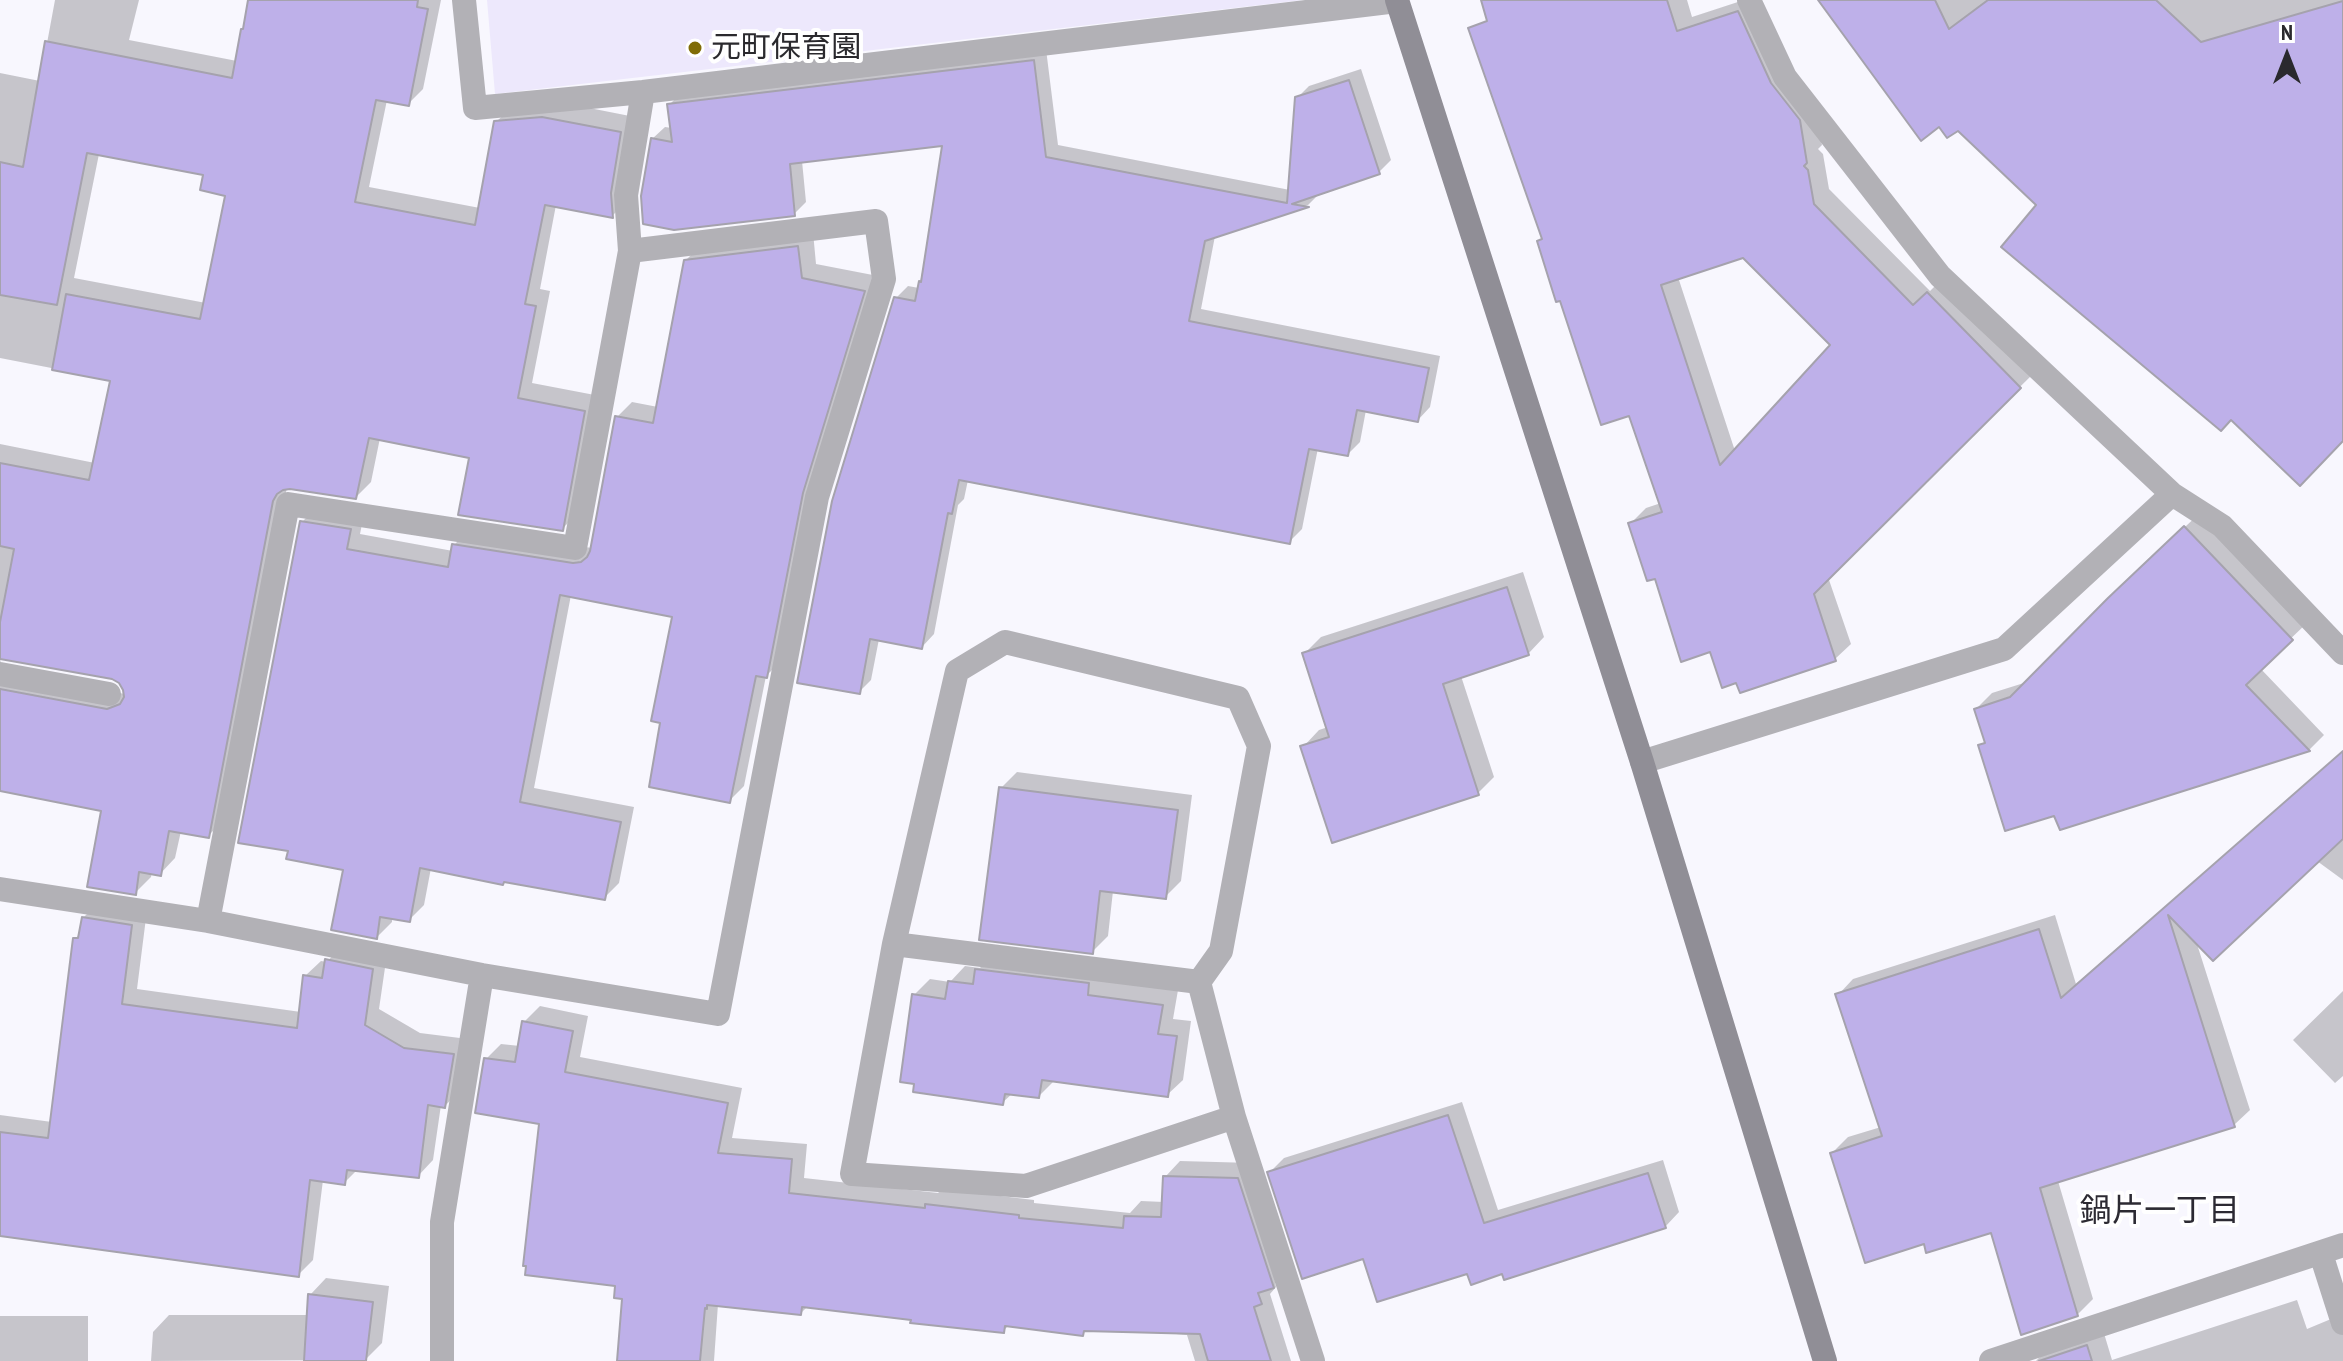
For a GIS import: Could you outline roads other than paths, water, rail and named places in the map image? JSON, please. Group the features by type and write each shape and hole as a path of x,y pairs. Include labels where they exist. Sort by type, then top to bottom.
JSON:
{"street":[{"path":"464,0 475,108 643,92 1397,0 1642,762 1825,1361"},
{"path":"1749,0 1785,77 1940,276 2172,494 2222,526 2343,653"},
{"path":"208,921 288,504 575,548 630,251 626,195 643,92"},
{"path":"0,889 208,921 482,975 718,1014 817,497 884,279 876,221 630,251"},
{"path":"1642,762 2004,649 2172,494"},
{"path":"1234,1117 1026,1186 852,1174 894,944 957,671 1005,642 1238,698 1259,746 1221,951 1199,982 1234,1117 1313,1361"},
{"path":"0,674 109,694"},
{"path":"894,944 1199,982"},
{"path":"442,1361 442,1222 482,975"},
{"path":"1991,1361 2332,1250 2343,1323"}],"place":[{"name":"元町保育園","path":"695,48"}],"district":[{"name":"鍋片一丁目","path":"2160,1212"}]}
